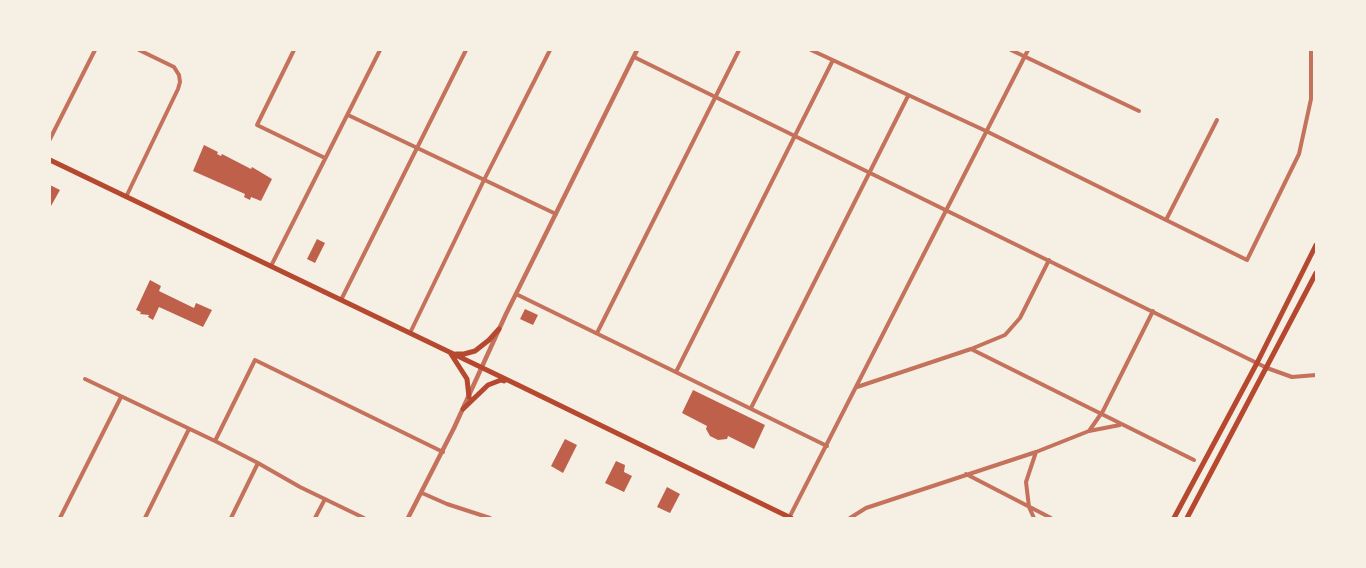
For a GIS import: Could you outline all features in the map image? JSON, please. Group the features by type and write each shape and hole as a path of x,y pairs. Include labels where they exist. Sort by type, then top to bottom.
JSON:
{"main road":[{"path":"50,160 790,518"},
{"path":"1174,519 1317,245"},
{"path":"1187,519 1317,273"},
{"path":"450,353 464,354 475,351 499,328"},
{"path":"450,353 467,379 469,397"},
{"path":"463,409 491,383 501,380 518,385"}],"street":[{"path":"50,139 95,50"},
{"path":"126,197 178,89 179,75 176,69 139,50"},
{"path":"294,50 257,125 324,159"},
{"path":"271,267 380,50"},
{"path":"341,300 466,50"},
{"path":"410,333 550,50"},
{"path":"408,519 443,452 499,328 637,50"},
{"path":"597,333 739,50"},
{"path":"811,50 986,131 1247,260 1299,154 1311,99 1311,50"},
{"path":"1011,50 1139,111"},
{"path":"790,518 1028,50"},
{"path":"634,57 1257,363 1292,377 1317,375"},
{"path":"676,372 833,60"},
{"path":"751,408 908,96"},
{"path":"348,115 556,215"},
{"path":"1166,220 1217,120"},
{"path":"856,387 996,340 1013,327 1023,313 1049,260"},
{"path":"516,294 827,446"},
{"path":"1089,431 1153,311"},
{"path":"971,349 1194,460"},
{"path":"215,441 255,360 443,452"},
{"path":"85,379 215,441 364,519"},
{"path":"60,519 121,397"},
{"path":"850,519 862,509 1036,452 1089,431 1123,425"},
{"path":"145,519 189,429"},
{"path":"1034,519 1029,507 1027,478 1036,452"},
{"path":"231,519 258,463"},
{"path":"965,474 1051,519"},
{"path":"422,493 490,519"},
{"path":"315,519 325,499"}],"building":[{"path":"204,145 221,156 222,154 251,169 252,167 272,179 261,201 251,197 250,200 244,197 245,194 193,171"},
{"path":"50,185 60,190 51,206 50,205"},
{"path":"317,239 325,243 315,263 307,259"},
{"path":"150,280 161,286 159,291 194,308 196,303 212,310 203,327 159,307 153,320 148,317 149,315 140,314 141,312 136,310"},
{"path":"525,309 538,315 533,325 520,319"},
{"path":"693,390 765,425 754,449 728,436 727,439 718,440 710,436 706,429 707,426 682,413"},
{"path":"565,439 577,445 563,473 551,466"},
{"path":"616,461 625,465 624,472 632,476 624,492 605,483"},
{"path":"667,487 680,494 670,513 657,507"}]}
